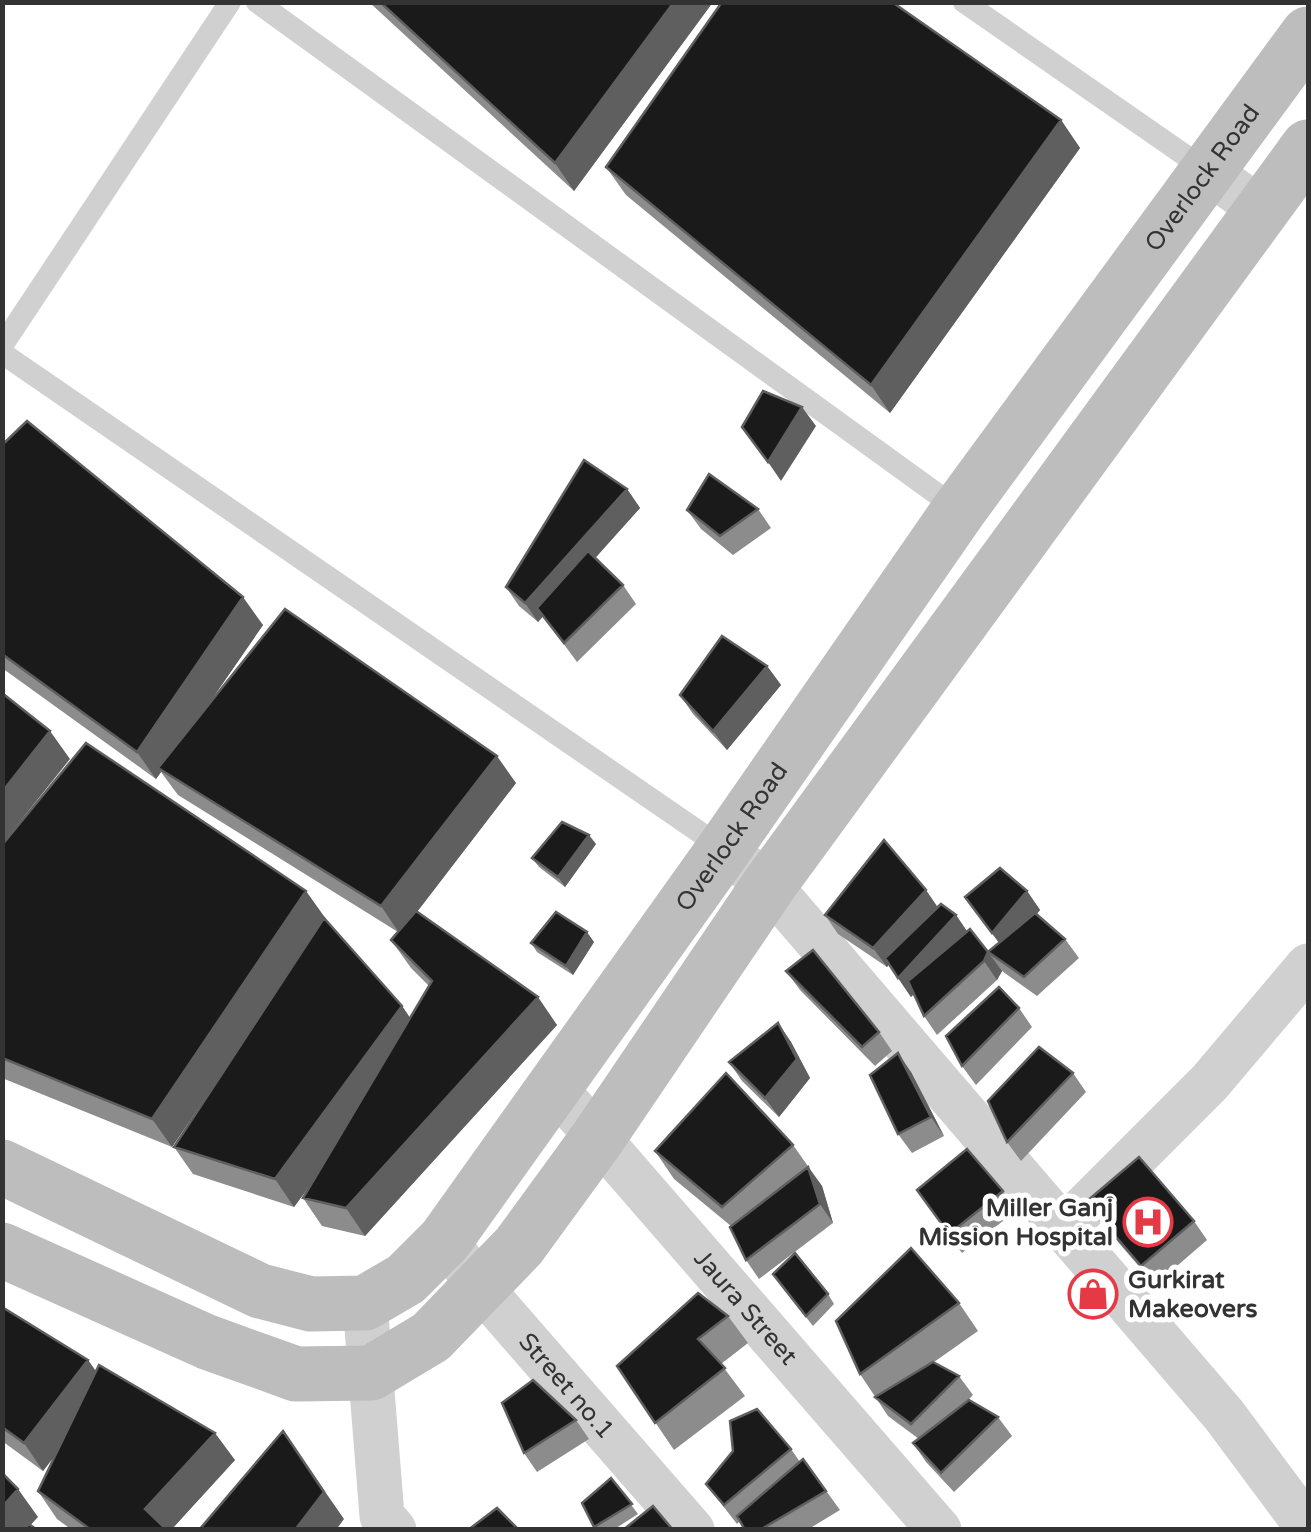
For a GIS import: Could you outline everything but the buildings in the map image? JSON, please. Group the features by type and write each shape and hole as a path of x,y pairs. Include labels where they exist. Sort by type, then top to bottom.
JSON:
{"street":[{"name":"Overlock Road","path":"2,1167 260,1291 311,1304 366,1302 406,1279 445,1240 724,849 959,510 1308,34"},
{"path":"2,1250 207,1342 296,1374 371,1373 431,1337 519,1246 769,885 1308,147"},
{"path":"1209,172 1263,210"},
{"path":"959,510 1013,549"},
{"path":"724,849 769,885 1224,1414 1308,1528"},
{"path":"1063,1229 1210,1082 1308,966"},
{"name":"Jaura Street","path":"554,1087 939,1530"},
{"name":"Street no.1","path":"445,1240 481,1288 692,1530"},
{"path":"366,1302 383,1525"}],"lane":[{"path":"230,2 2,349 724,849"},
{"path":"257,2 959,510"},
{"path":"964,2 1209,172"}],"place":[{"name":"Miller Ganj Mission Hospital","path":"1148,1222"},
{"name":"Gurkirat Makeovers","path":"1093,1294"}]}
